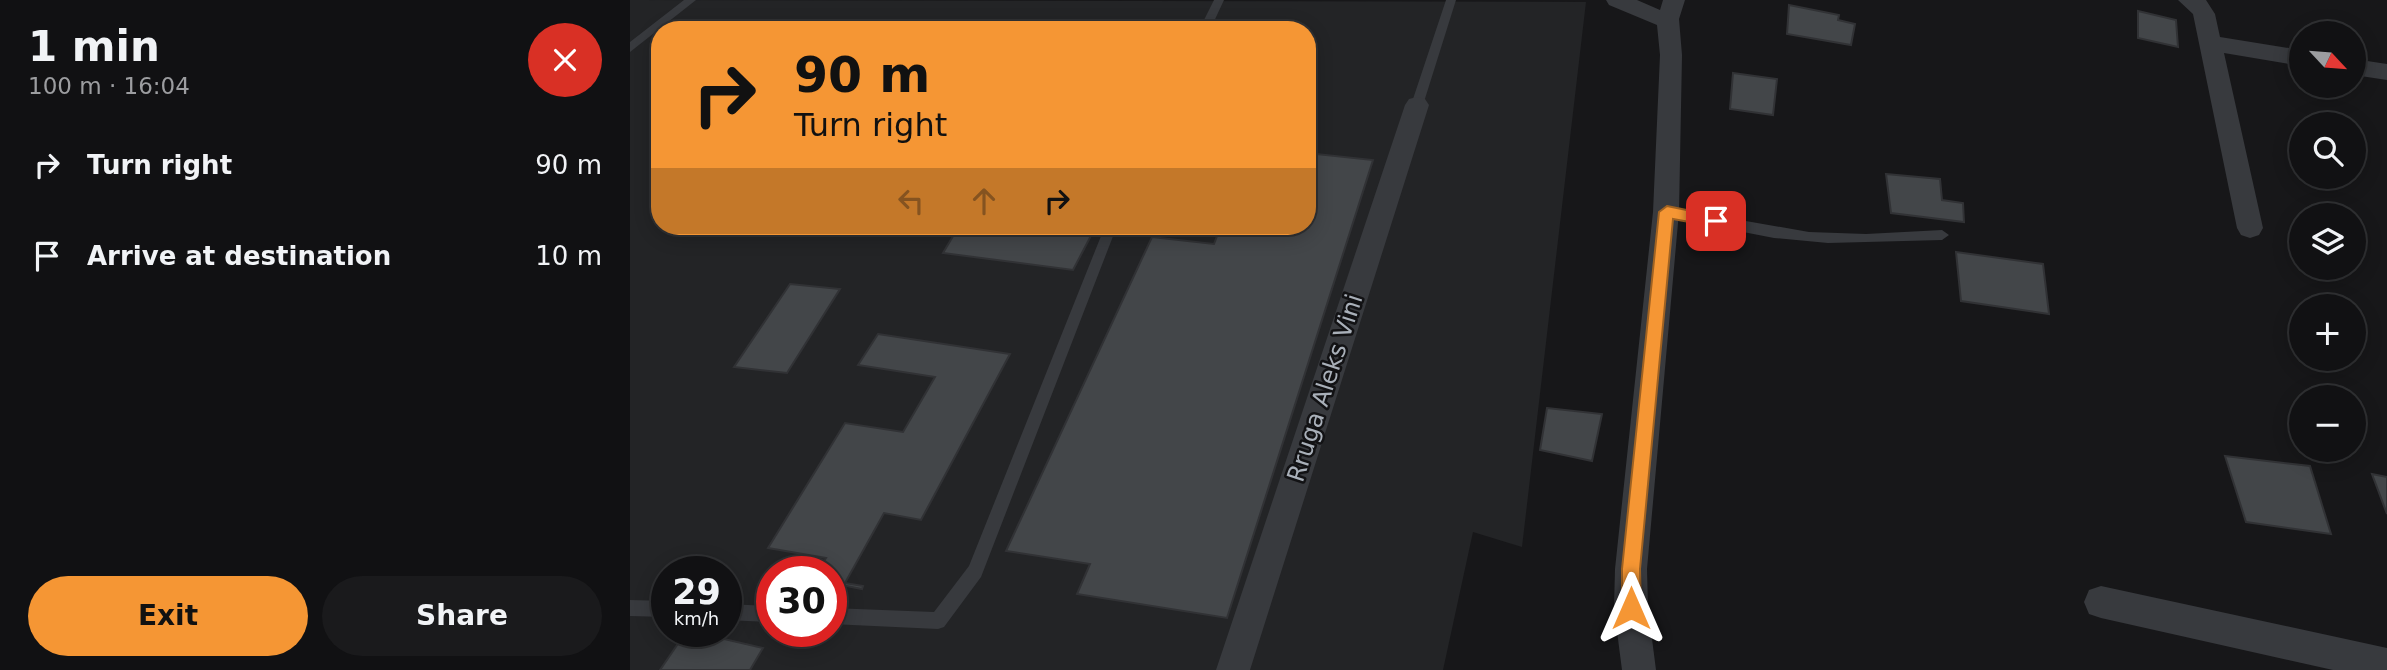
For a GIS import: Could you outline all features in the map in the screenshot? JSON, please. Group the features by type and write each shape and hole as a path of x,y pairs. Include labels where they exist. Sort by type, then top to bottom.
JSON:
{"street":[{"path":"1617,0 1672,11 1667,212 1631,569 1631,608 1639,670"},
{"path":"2189,0 2201,7 2250,228"},
{"path":"2210,43 2289,56"},
{"path":"2366,69 2387,72"},
{"name":"Rruga Aleks Vini","path":"1233,670 1417,105"},
{"path":"2101,603 2387,665"}],"lane":[{"path":"664,21 691,0"},
{"path":"1208,21 1219,0"},
{"path":"1417,105 1451,0"},
{"path":"630,48 651,31"},
{"path":"1667,212 1791,235 1825,238 1879,239 1942,235"},
{"path":"847,617 937,621 975,571 1107,235"},
{"path":"630,607 651,608"}],"shaded area":[{"path":"630,0 1586,2 1522,547 1473,532 1443,670 630,670"}],"building":[{"path":"1789,5 1839,15 1838,20 1855,24 1851,45 1787,34"},
{"path":"2138,11 2176,20 2178,47 2138,38"},
{"path":"1733,73 1777,79 1773,115 1730,109"},
{"path":"1316,154 1373,160 1227,618 1077,594 1090,564 1006,551 1152,237 1214,244 1217,235 1316,235"},
{"path":"1886,174 1940,179 1942,200 1963,203 1964,222 1891,213"},
{"path":"954,235 1091,235 1073,270 943,253"},
{"path":"1956,252 2043,264 2049,314 1961,301"},
{"path":"790,284 840,289 787,373 734,367"},
{"path":"878,334 1010,354 921,520 884,513 847,579 847,556 814,556 768,548 845,423 903,432 935,377 858,365"},
{"path":"1547,408 1602,414 1592,461 1540,450"},
{"path":"2225,456 2310,466 2331,534 2246,522"},
{"path":"2372,474 2387,477 2387,514"},
{"path":"847,583 863,586 862,589 847,586"},
{"path":"742,643 763,648 750,670 660,670 676,647 742,647"}],"route":[{"path":"1631,608 1631,569 1667,212 1716,221"}]}
